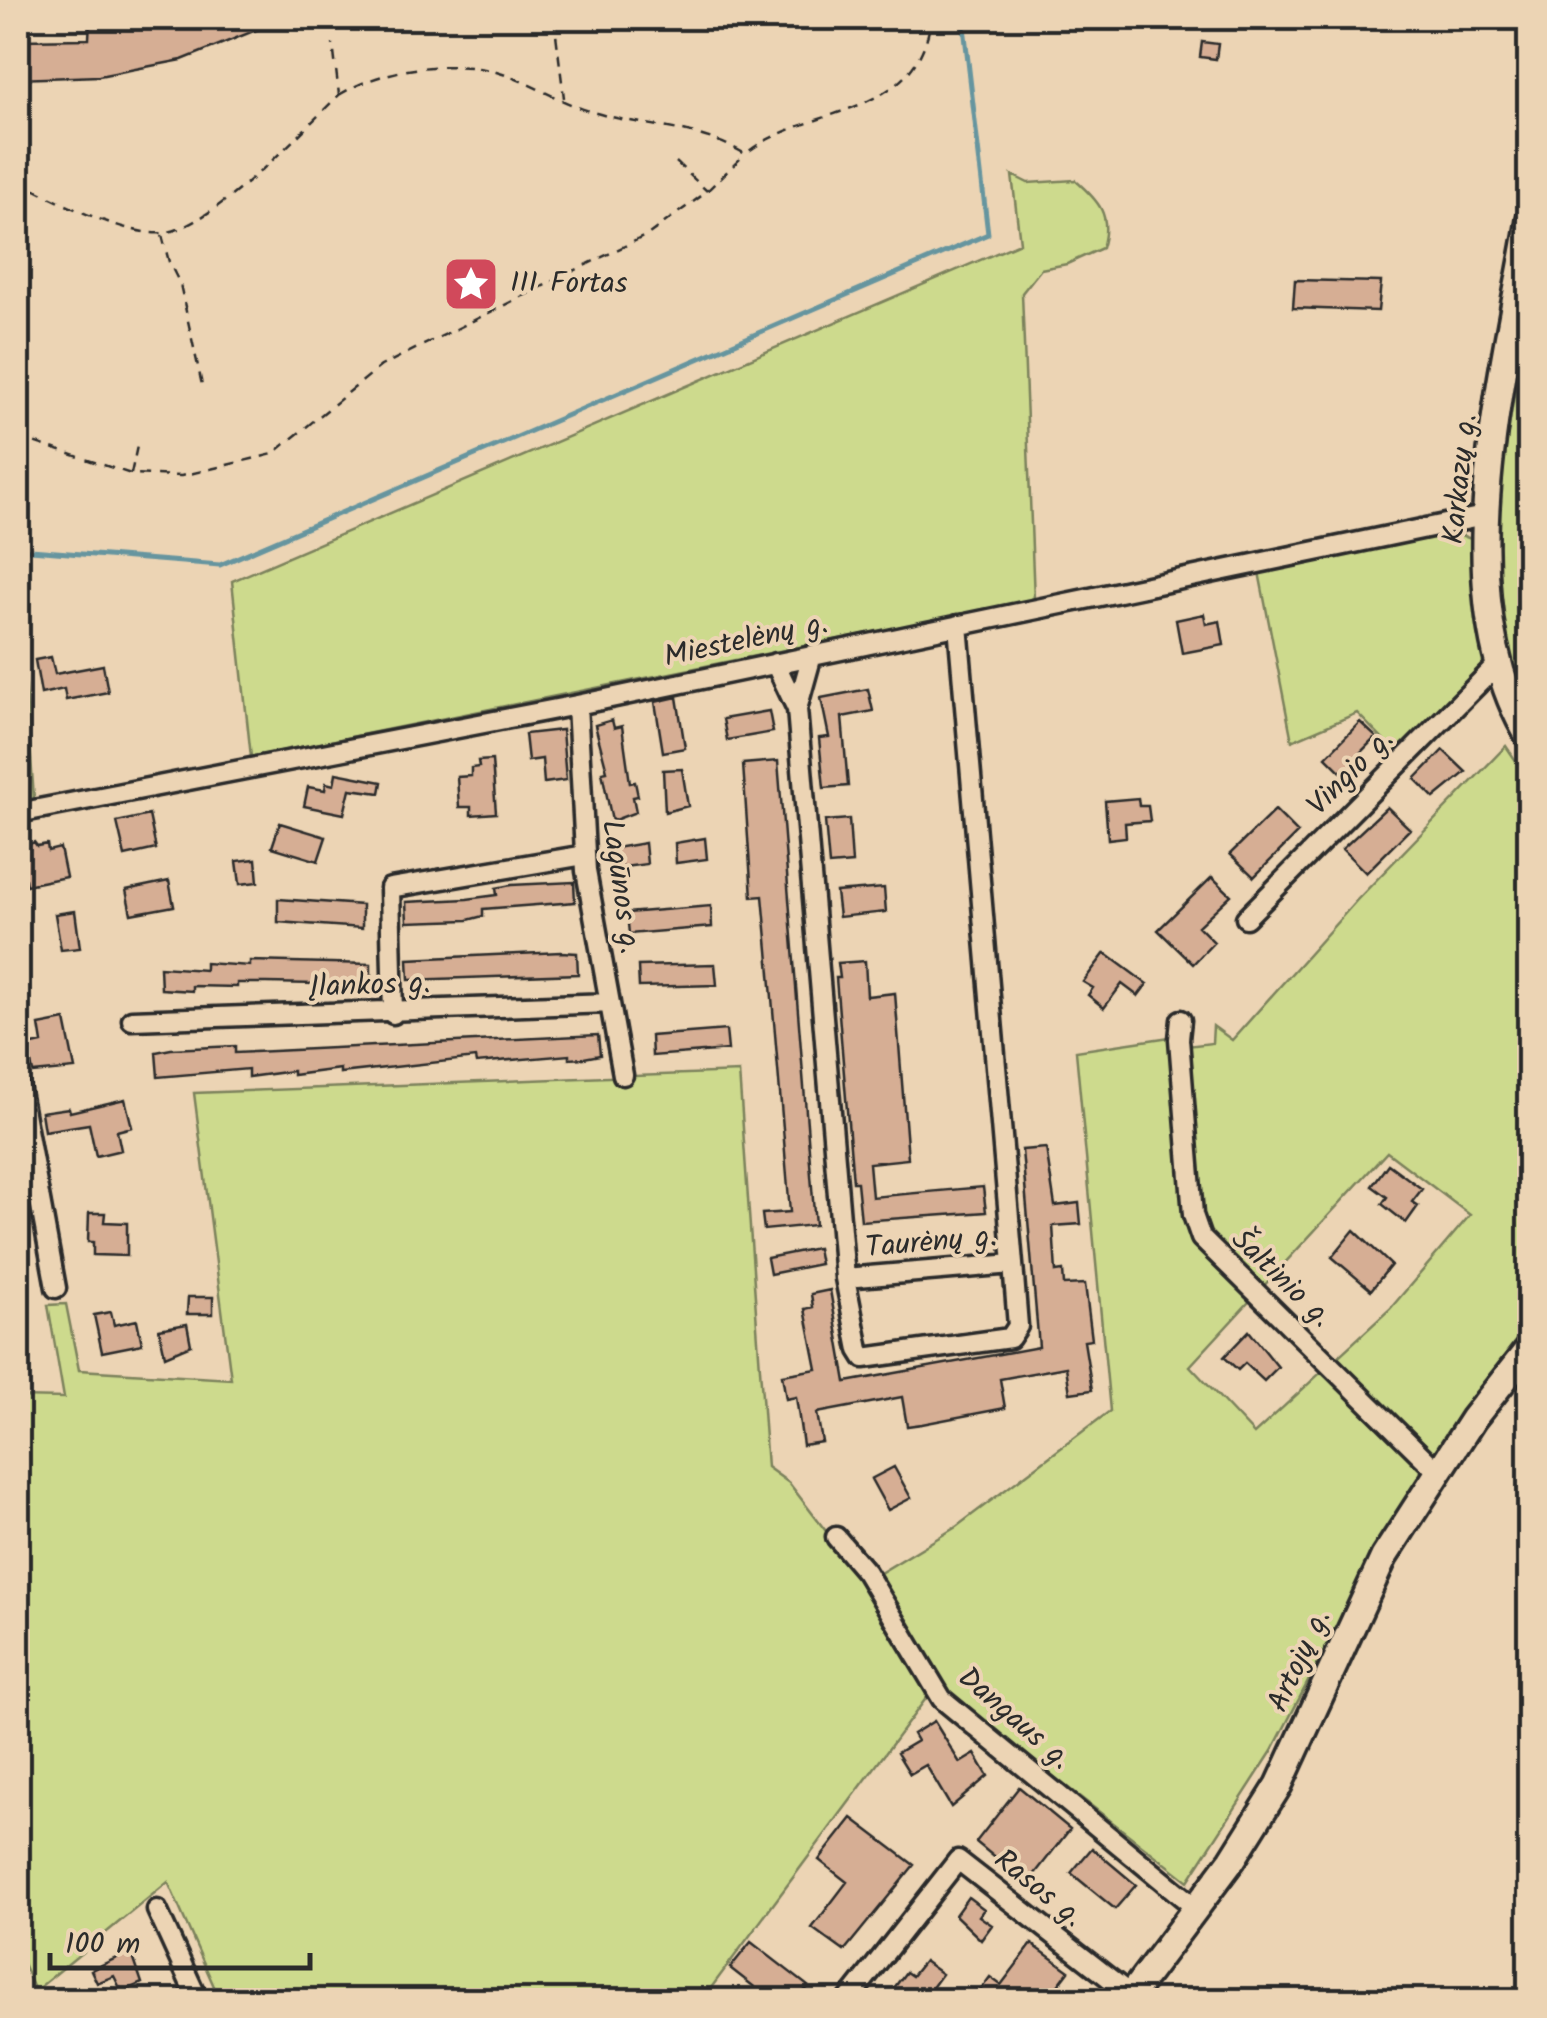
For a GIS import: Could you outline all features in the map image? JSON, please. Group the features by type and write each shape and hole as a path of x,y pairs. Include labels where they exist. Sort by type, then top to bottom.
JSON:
{"main road":[{"name":"Karkazų g.","path":"1530,220 1484,516 1486,584 1496,666 1530,738"},
{"name":"Artojų g.","path":"1129,1998 1279,1785 1384,1557 1438,1471 1530,1347"}],"street":[{"name":"Miestelėnų g.","path":"18,813 576,705 1484,516"},
{"name":"Taurėnų g.","path":"775,663 796,709 845,1278 1014,1264 958,625"},
{"name":"Taurėnų g.","path":"796,709 812,655"},
{"name":"Vingio g.","path":"1246,918 1496,666"},
{"name":"Lagūnos g.","path":"576,705 585,855 623,1075"},
{"path":"392,1014 390,888 585,855"},
{"name":"Įlankos g.","path":"132,1020 392,1014 610,1003"},
{"name":"Šaltinio g.","path":"1182,1020 1179,1039 1193,1215 1200,1238 1438,1471"},
{"path":"18,1080 56,1288"},
{"path":"845,1278 858,1350 864,1358 1010,1338 1018,1326 1014,1264"},
{"name":"Dangaus g.","path":"836,1537 866,1572 942,1699 1196,1908"},
{"name":"Rasos g.","path":"848,2000 958,1860 1129,1998"},
{"path":"157,1910 198,2000"}],"path":[{"path":"554,18 564,100"},
{"path":"18,437 131,474 181,476 273,454 381,366 649,234 707,192 744,154 791,128 852,111 894,87 922,54 931,18"},
{"path":"333,44 339,95"},
{"path":"18,181 86,212 162,234 190,225 270,163 339,95 386,74 468,67 508,76 564,100 706,134 744,154"},
{"path":"676,162 707,192"},
{"path":"162,234 168,262 180,284 202,385"},
{"path":"131,474 137,446"}],"green space":[{"path":"1012,175 1028,183 1075,180 1097,202 1105,226 1102,248 1067,264 1041,269 1022,293 1034,600 251,757 232,581 1020,243"},
{"path":"1517,377 1530,380 1529,716 1503,629 1496,548 1503,466"},
{"path":"1450,531 1471,539 1484,664 1396,753 1357,713 1292,741 1259,572"},
{"path":"18,576 34,799 18,803"},
{"path":"1506,746 1529,780 1529,1322 1453,1426 1369,1564 1272,1751 1188,1881 936,1685 702,2000 220,2000 168,1882 35,1991 18,1952 18,1397 64,1398 48,1305 66,1304 79,1370 231,1379 194,1093 739,1072 767,1467 789,1483 865,1582 956,1527 1110,1411 1076,1051 1170,1037 1170,1048 1212,1043 1213,1026 1232,1040 1357,900","holes":["1387,1152 1470,1215 1390,1309 1254,1434 1190,1366"]}],"building":[{"path":"90,18 113,18 114,25 144,18 170,18 173,24 188,18 286,18 182,60 99,76 18,79 18,40 89,39"},
{"path":"1202,42 1218,44 1216,59 1200,57"},
{"path":"1295,280 1381,282 1378,311 1293,308"},
{"path":"1204,614 1206,624 1220,621 1224,645 1182,653 1176,620"},
{"path":"51,657 55,674 103,665 108,692 66,700 64,689 41,694 35,660"},
{"path":"868,689 873,711 842,717 848,786 824,788 819,738 829,737 821,698"},
{"path":"677,697 685,748 663,752 655,702"},
{"path":"769,711 773,732 727,740 723,719"},
{"path":"612,720 614,728 622,726 630,783 635,782 638,796 633,797 636,812 612,821 602,772 607,771 595,725"},
{"path":"1360,722 1376,737 1360,753 1368,760 1349,780 1326,757"},
{"path":"562,730 566,780 544,783 542,759 528,761 525,734"},
{"path":"1443,750 1466,772 1434,798 1415,779"},
{"path":"492,760 496,813 471,815 471,807 459,807 457,777 471,776 471,768 479,767 478,761"},
{"path":"778,761 815,1225 764,1230 762,1214 790,1212 763,896 752,897 743,764"},
{"path":"682,769 688,806 665,812 663,770"},
{"path":"336,773 382,782 380,793 350,789 344,814 304,806 308,787 325,790 326,783 334,785"},
{"path":"1138,798 1139,806 1148,806 1150,821 1125,823 1126,837 1108,839 1105,801"},
{"path":"1387,807 1410,829 1366,873 1342,849"},
{"path":"1275,810 1298,833 1254,877 1230,854"},
{"path":"149,815 156,849 125,856 117,822"},
{"path":"849,819 852,863 829,865 825,821"},
{"path":"280,823 326,837 318,861 272,847"},
{"path":"705,838 707,859 676,863 675,843"},
{"path":"34,842 37,846 47,844 48,851 60,848 66,877 26,885 25,879 18,881 18,850"},
{"path":"645,843 647,864 616,868 615,848"},
{"path":"256,859 258,882 240,884 237,861"},
{"path":"1212,877 1231,895 1198,926 1214,942 1193,964 1158,930"},
{"path":"169,881 174,906 131,914 126,890"},
{"path":"574,882 575,902 483,909 483,916 468,920 407,922 406,902 497,895 496,888 511,885"},
{"path":"884,888 886,912 839,917 836,892"},
{"path":"278,899 362,905 362,928 278,922"},
{"path":"711,906 712,927 629,934 627,913"},
{"path":"75,911 80,948 61,950 55,914"},
{"path":"577,953 578,974 409,980 408,959"},
{"path":"1105,953 1147,984 1138,996 1122,984 1104,1008 1088,995 1093,988 1083,982"},
{"path":"250,961 371,964 371,985 237,983 237,987 192,986 192,991 161,989 160,967 205,970 205,963 250,966"},
{"path":"865,961 867,996 895,993 908,1159 869,1163 872,1197 983,1187 986,1212 861,1221 857,1182 853,1182 836,978 840,978 838,963"},
{"path":"715,964 717,985 639,987 638,966"},
{"path":"65,1020 75,1069 33,1073 28,1046 42,1043 39,1025"},
{"path":"726,1030 728,1050 652,1056 651,1036"},
{"path":"598,1035 600,1055 584,1058 569,1059 569,1055 476,1063 475,1058 340,1073 340,1069 293,1075 293,1071 248,1077 248,1069 158,1077 156,1052 235,1046 235,1053"},
{"path":"125,1099 132,1127 117,1131 121,1150 96,1156 89,1124 44,1131 41,1112 69,1108 70,1112"},
{"path":"1046,1148 1055,1206 1079,1203 1081,1224 1053,1226 1056,1272 1063,1271 1064,1285 1085,1284 1092,1340 1084,1341 1092,1390 1070,1393 1066,1367 1000,1379 1005,1408 922,1424 907,1426 902,1397 817,1413 822,1442 803,1445 796,1397 786,1399 782,1375 817,1369 805,1309 813,1307 811,1294 830,1290 846,1382 1039,1347 1022,1150"},
{"path":"1388,1164 1422,1189 1412,1202 1418,1206 1406,1223 1382,1204 1387,1197 1372,1186"},
{"path":"89,1213 105,1213 104,1222 127,1223 127,1256 93,1255 93,1242 88,1242"},
{"path":"1354,1230 1391,1265 1371,1290 1332,1257"},
{"path":"817,1248 820,1264 770,1274 767,1258"},
{"path":"188,1297 213,1297 213,1314 187,1314"},
{"path":"111,1312 114,1325 137,1320 142,1344 102,1352 94,1315"},
{"path":"187,1324 191,1345 165,1356 159,1329"},
{"path":"1249,1331 1278,1367 1264,1381 1245,1363 1238,1370 1224,1357"},
{"path":"894,1467 911,1498 888,1510 871,1479"},
{"path":"934,1721 960,1763 975,1754 988,1776 951,1807 926,1765 910,1774 897,1753 917,1741 913,1734"},
{"path":"1019,1787 1070,1829 1027,1884 976,1842"},
{"path":"852,1818 914,1865 844,1951 812,1928 847,1882 819,1860"},
{"path":"1092,1848 1136,1885 1115,1909 1071,1873"},
{"path":"968,1897 984,1909 979,1916 992,1925 981,1940 955,1915"},
{"path":"751,1942 808,1986 805,1989 819,2000 771,2000 730,1968"},
{"path":"1032,1944 1069,1971 1047,2000 973,2000 990,1977 1001,1985"},
{"path":"131,1951 142,1983 122,1992 114,1976 97,1983 91,1970"},
{"path":"924,1961 942,1974 923,2000 903,2000 891,1992 906,1972 912,1976"}],"waterway":[{"path":"18,549 220,565 988,234 963,18"}],"place":[{"name":"III Fortas","path":"471,284"}]}
